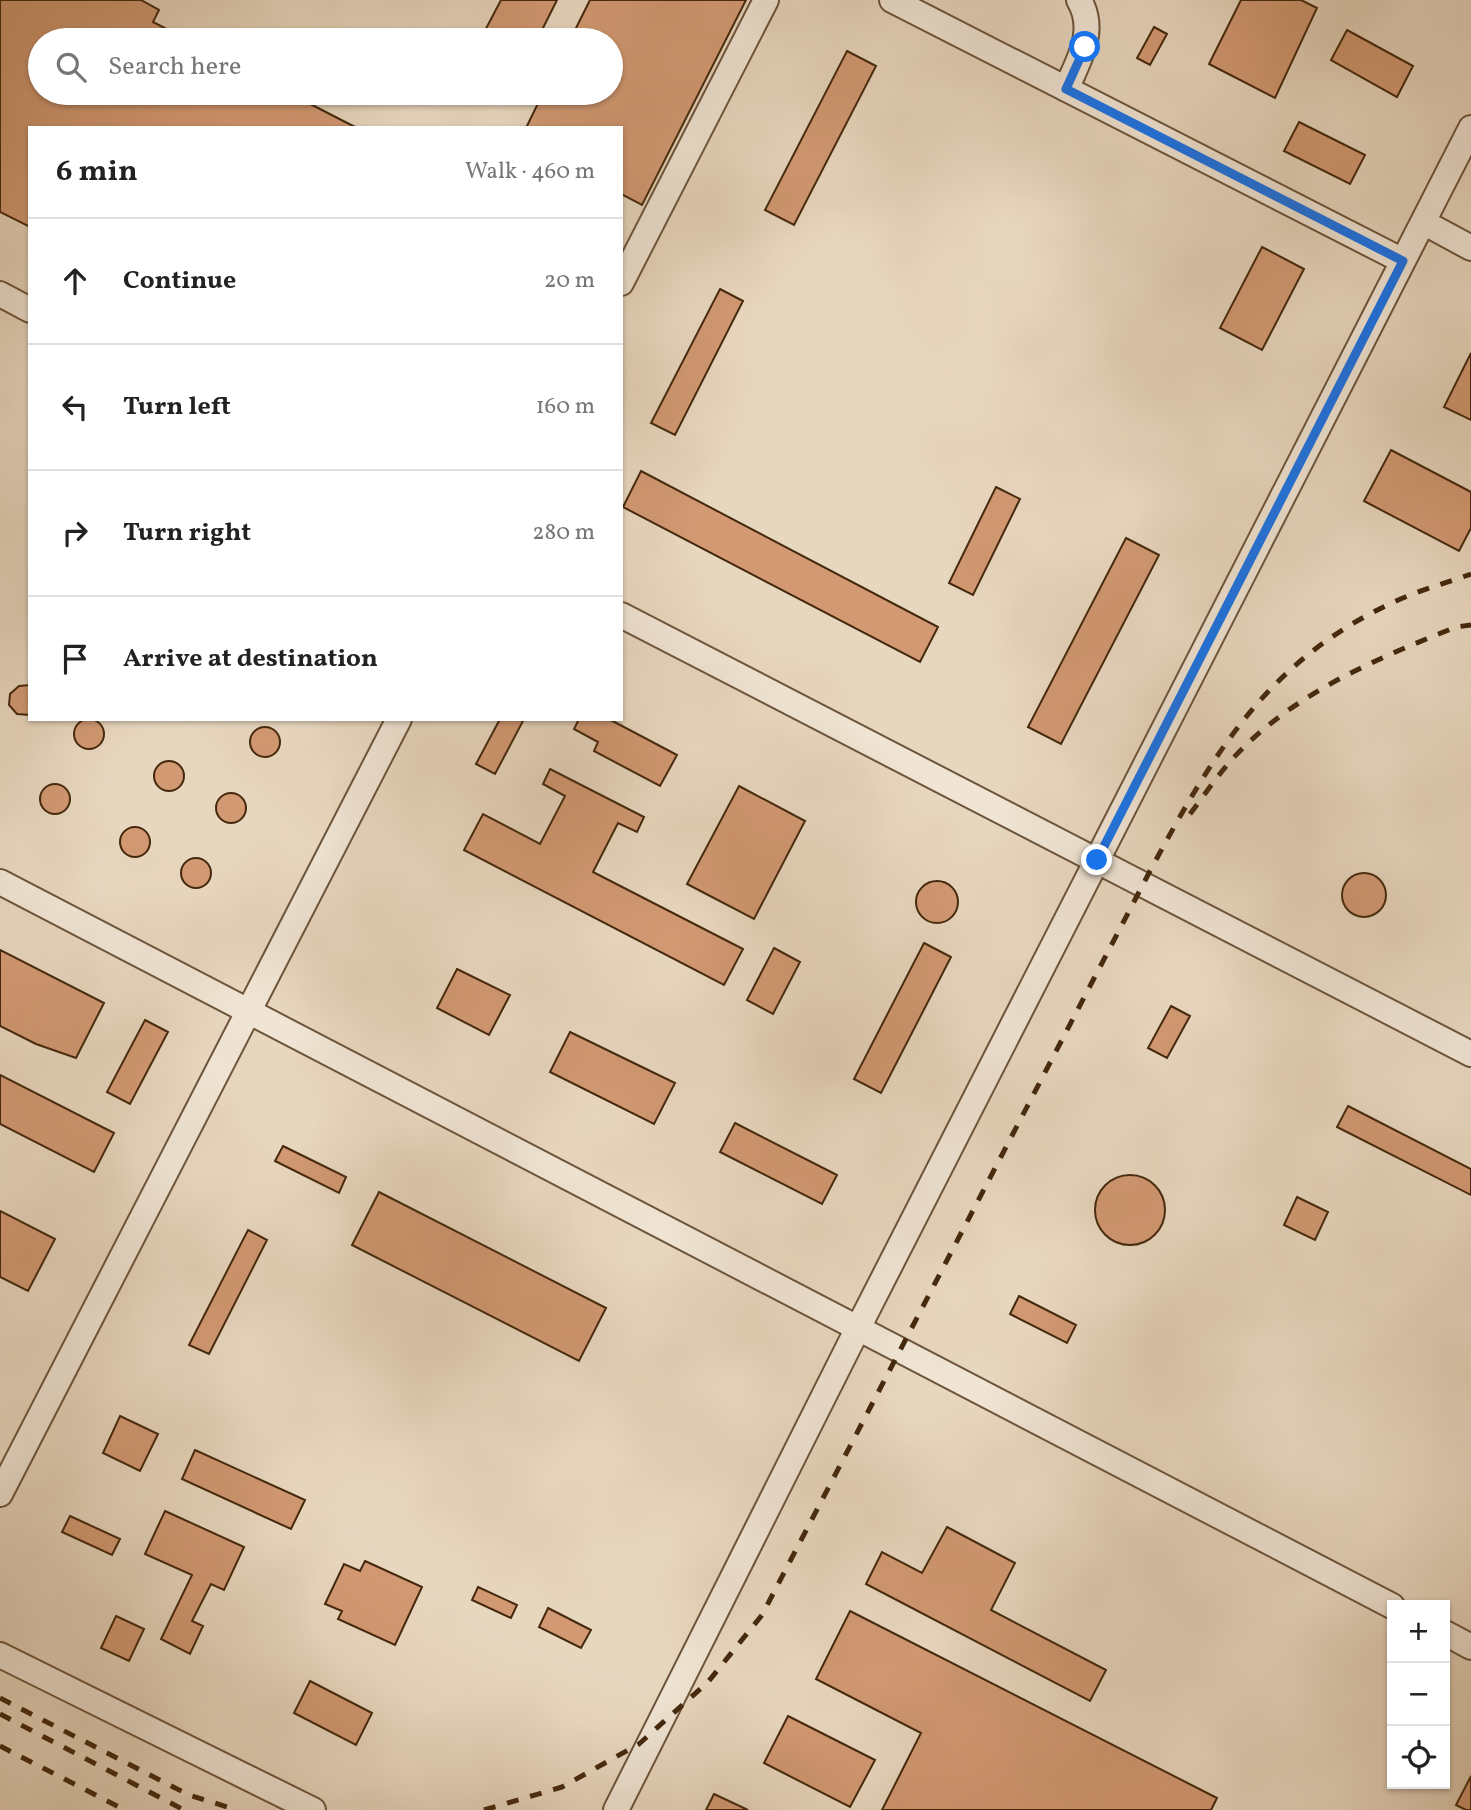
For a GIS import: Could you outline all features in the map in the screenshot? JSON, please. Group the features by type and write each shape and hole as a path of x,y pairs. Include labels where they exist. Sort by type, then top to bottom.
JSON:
{"lane":[{"path":"623,279 766,0"},
{"path":"892,0 1403,261"},
{"path":"1066,89 1085,47 1087,13 1079,0"},
{"path":"616,1810 858,1328 1471,128"},
{"path":"1423,222 1471,248"},
{"path":"0,294 28,309"},
{"path":"623,616 1471,1054"},
{"path":"0,1494 397,721"},
{"path":"0,882 1387,1603"},
{"path":"1450,1636 1471,1647"},
{"path":"0,1655 313,1810"}],"building":[{"path":"0,0 141,0 159,10 153,22 165,28 28,28 28,105 312,105 353,126 28,126 28,226 0,212"},
{"path":"501,0 557,0 543,28 486,28"},
{"path":"590,0 746,0 642,205 623,195 623,126 527,126 537,105 623,105 623,28 576,28"},
{"path":"1241,0 1301,0 1317,8 1275,98 1209,64"},
{"path":"1154,27 1167,34 1150,65 1137,58"},
{"path":"1347,30 1413,66 1397,97 1331,60"},
{"path":"847,51 876,66 794,225 765,210"},
{"path":"1299,122 1365,155 1350,184 1284,151"},
{"path":"1262,247 1304,269 1262,350 1220,328"},
{"path":"720,289 743,301 675,435 651,423"},
{"path":"1471,353 1471,420 1444,407"},
{"path":"1391,450 1471,492 1471,528 1459,551 1364,501"},
{"path":"641,471 938,627 920,662 623,507"},
{"path":"996,487 1020,499 973,595 949,583"},
{"path":"1126,538 1159,555 1061,744 1028,727"},
{"path":"28,685 28,715 17,714 9,705 10,694 19,686"},
{"path":"81,721 97,721 103,728 103,740 95,748 83,748 75,740 75,728"},
{"path":"499,721 523,721 495,774 476,764"},
{"path":"578,721 613,721 677,755 660,786 594,751 598,742 574,729"},
{"path":"265,727 276,731 280,742 276,753 265,757 254,753 250,742 254,731"},
{"path":"169,761 180,765 184,776 180,787 169,791 158,787 154,776 158,765"},
{"path":"550,769 644,817 637,832 618,823 593,872 743,949 724,985 464,850 483,814 540,844 565,796 543,784"},
{"path":"55,784 66,788 70,799 66,810 55,814 44,810 40,799 44,788"},
{"path":"739,786 805,821 754,919 687,884"},
{"path":"231,793 242,797 246,808 242,819 231,823 220,819 216,808 220,797"},
{"path":"135,827 146,831 150,842 146,853 135,857 124,853 120,842 124,831"},
{"path":"196,858 207,862 211,873 207,884 196,888 185,884 181,873 185,862"},
{"path":"1364,873 1380,879 1386,895 1380,911 1364,917 1348,911 1342,895 1348,879"},
{"path":"937,881 952,887 958,902 952,917 937,923 922,917 916,902 922,887"},
{"path":"924,943 951,957 881,1093 854,1079"},
{"path":"774,948 800,962 773,1014 747,1000"},
{"path":"0,950 104,1003 76,1058 36,1044 0,1026"},
{"path":"457,969 510,995 489,1035 437,1008"},
{"path":"1171,1006 1190,1016 1167,1058 1148,1048"},
{"path":"145,1020 168,1032 130,1104 107,1092"},
{"path":"570,1032 675,1083 654,1124 550,1072"},
{"path":"0,1075 114,1133 94,1172 0,1124"},
{"path":"1348,1106 1471,1169 1471,1195 1337,1127"},
{"path":"735,1123 837,1175 822,1204 720,1152"},
{"path":"283,1146 346,1177 339,1193 275,1161"},
{"path":"1130,1175 1155,1185 1165,1210 1155,1235 1130,1245 1105,1235 1095,1210 1105,1185"},
{"path":"379,1192 606,1308 579,1361 352,1245"},
{"path":"1297,1197 1328,1212 1315,1240 1284,1225"},
{"path":"0,1211 55,1239 28,1291 0,1277"},
{"path":"248,1230 267,1240 209,1354 189,1345"},
{"path":"1019,1296 1076,1325 1067,1343 1010,1314"},
{"path":"120,1416 158,1434 140,1471 103,1453"},
{"path":"195,1450 305,1500 291,1529 182,1479"},
{"path":"165,1511 244,1547 224,1590 211,1584 192,1621 203,1626 190,1654 161,1639 192,1575 145,1554"},
{"path":"70,1516 120,1539 112,1555 62,1532"},
{"path":"947,1527 1015,1563 991,1610 1106,1670 1090,1701 866,1584 882,1552 922,1573"},
{"path":"365,1561 422,1587 395,1645 338,1619 342,1611 325,1604 344,1564 360,1571"},
{"path":"478,1587 517,1605 511,1618 472,1600"},
{"path":"548,1608 591,1630 581,1648 539,1627"},
{"path":"850,1611 1217,1798 1211,1810 882,1810 921,1733 816,1679"},
{"path":"116,1616 144,1629 129,1661 101,1648"},
{"path":"310,1681 372,1713 356,1745 294,1713"},
{"path":"788,1716 875,1760 850,1807 764,1763"},
{"path":"1471,1776 1471,1810 1466,1810 1456,1805"},
{"path":"714,1794 748,1810 706,1810"}],"railway":[{"path":"484,1810 562,1787 639,1744 708,1682 762,1615 1150,871 1222,749 1279,681 1312,651 1351,624 1396,601 1471,574"},
{"path":"1190,814 1233,758 1263,729 1288,710 1314,693 1370,664 1456,627 1471,625"},
{"path":"0,1698 189,1795 237,1810"},
{"path":"0,1714 184,1810"},
{"path":"0,1746 125,1810"}],"route":[{"path":"1085,47 1066,89 1403,261 1097,860"}]}
